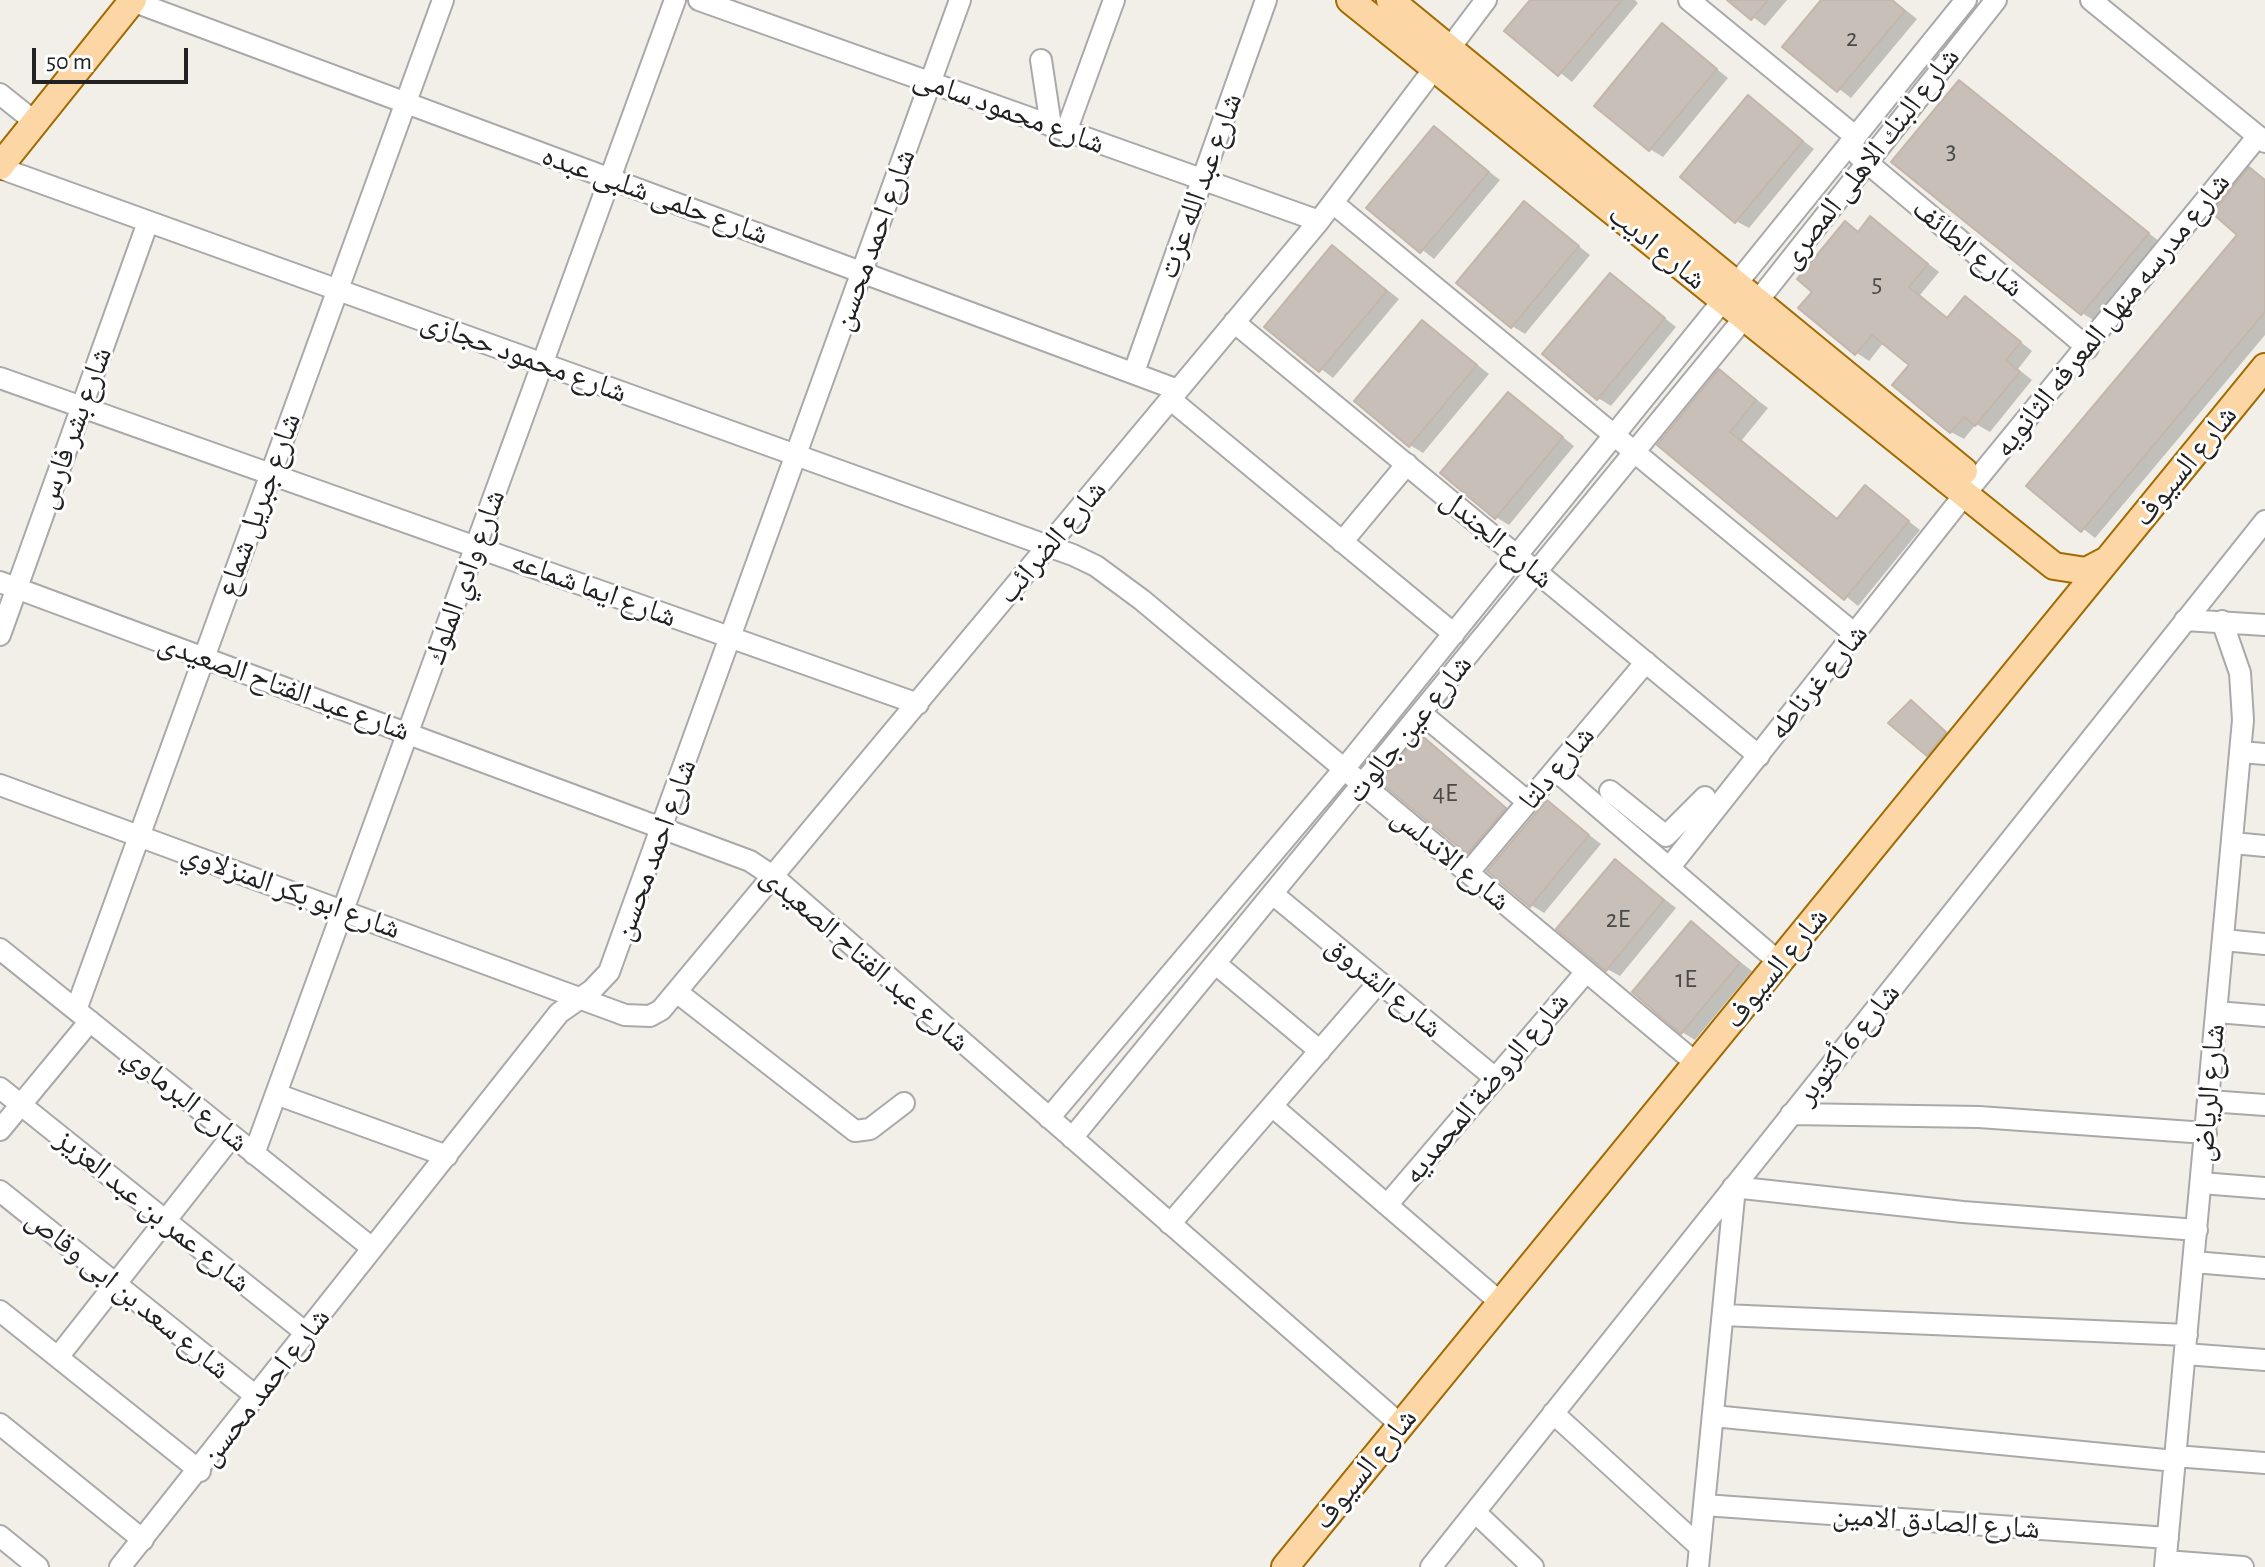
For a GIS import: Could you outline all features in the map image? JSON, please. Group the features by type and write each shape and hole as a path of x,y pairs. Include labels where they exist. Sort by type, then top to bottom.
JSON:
{"main road":[{"name":"شارع اديب","path":"1350,0 1441,58 1971,487 2054,566 2086,571 2112,556"},
{"name":"شارع اديب","path":"1390,0 1441,58"},
{"path":"0,167 133,1"},
{"name":"شارع السيوف","path":"1285,1567 2265,367"}],"street":[{"name":"شارع جبريل شماع","path":"0,1130 83,1016 139,835 443,0"},
{"name":"شارع وادي الملوك","path":"254,1154 675,0"},
{"name":"شارع محمود سامى","path":"699,0 1319,221"},
{"name":"شارع احمد محسن","path":"120,1567 200,1471 559,1013 601,982 615,962 960,0"},
{"path":"1059,129 1114,0"},
{"name":"شارع عبد الله عزت","path":"1134,372 1266,0"},
{"name":"شارع الضرائب","path":"582,996 637,1018 661,1010 678,993 1319,221 1486,0"},
{"name":"شارع الطائف","path":"1689,0 1852,142 1867,163 2088,348"},
{"name":"شارع البنك الاهلى المصرى","path":"1742,300 1867,163 1996,0"},
{"path":"2091,0 2262,139"},
{"name":"شارع حلمى شلبى عبده","path":"133,1 1134,372 1174,394 1342,542 1454,634"},
{"name":"شارع البنك الاهلى المصرى","path":"1742,300 1852,142 1959,2"},
{"path":"1041,60 1059,129"},
{"path":"0,94 35,122"},
{"name":"شارع مدرسه منهل المعرفه الثانويه","path":"1971,487 2262,139"},
{"name":"شارع محمود حجازى","path":"0,167 1048,546"},
{"path":"1333,203 1856,635"},
{"name":"شارع بشر فارس","path":"0,635 8,585 82,407 148,222"},
{"name":"شارع عين جالوت","path":"1049,1118 1344,769 1615,436 1742,300"},
{"name":"شارع عين جالوت","path":"1072,1138 1364,786 1634,452 1742,300"},
{"name":"شارع الجندل","path":"1234,322 1759,756"},
{"name":"شارع ايما شماعه","path":"0,378 918,704"},
{"path":"1342,542 1407,464"},
{"name":"شارع غرناطه","path":"1669,868 1971,487"},
{"name":"شارع 6 أكتوبر","path":"1431,1567 2265,521"},
{"name":"شارع الاندلس","path":"1048,546 1073,555 1115,579 1697,1064"},
{"name":"شارع عبد الفتاح الصعيدى","path":"8,585 750,861 774,877 1401,1425"},
{"path":"2185,620 2265,625"},
{"name":"شارع الرياض","path":"2165,1564 2241,752 2240,673 2222,621"},
{"name":"شارع دلتا","path":"1468,873 1646,662"},
{"path":"1422,714 1528,802"},
{"path":"2241,752 2265,754"},
{"path":"1555,770 1666,836 1705,797"},
{"name":"شارع ابو بكر المنزلاوي","path":"0,785 582,996"},
{"path":"1613,803 1669,868 1780,963"},
{"path":"2233,843 2265,846"},
{"name":"شارع الشروق","path":"1274,895 1495,1078"},
{"path":"2224,940 2265,944"},
{"name":"شارع البرماوي","path":"0,949 372,1248"},
{"path":"1216,964 1320,1051"},
{"name":"شارع الروضة المحمديه","path":"1387,1205 1586,972"},
{"path":"1170,1224 1379,982"},
{"path":"678,993 855,1131 870,1129 904,1103"},
{"path":"2217,1012 2265,1016"},
{"name":"شارع عمر بن عبد العزيز","path":"0,1088 306,1333"},
{"path":"276,1094 447,1156"},
{"path":"2209,1101 2265,1105"},
{"path":"1272,1106 1501,1303"},
{"path":"1791,1114 1979,1117 2206,1133"},
{"path":"58,1357 232,1136"},
{"path":"2201,1183 2265,1188"},
{"path":"1699,1557 1734,1187 1963,1212 2197,1230"},
{"name":"شارع سعد بن ابى وقاص","path":"0,1191 257,1397"},
{"path":"2194,1262 2265,1268"},
{"path":"0,1311 200,1471"},
{"path":"1723,1315 2186,1344 2265,1360"},
{"path":"1553,1413 1699,1557"},
{"path":"1713,1416 2175,1459 2265,1463"},
{"path":"0,1424 143,1540"},
{"name":"شارع الصادق الامين","path":"1704,1505 2168,1538"},
{"path":"1475,1512 1533,1567"},
{"path":"0,1536 38,1567"},
{"path":"2165,1564 2243,1567"}],"building":[{"path":"1530,0 1622,0 1558,76 1504,31"},
{"path":"1727,0 1768,0 1751,20"},
{"path":"1821,0 1892,0 1905,11 1837,92 1782,47"},
{"path":"1662,23 1717,69 1649,151 1594,106"},
{"path":"1959,80 2149,233 2081,315 1891,162"},
{"path":"1748,95 1803,141 1735,223 1680,177"},
{"path":"1434,126 1489,172 1420,253 1366,208"},
{"path":"2249,167 2265,180 2265,312 2081,532 2026,486 2237,235 2212,213"},
{"path":"1524,201 1579,246 1511,328 1456,283"},
{"path":"1870,216 1928,264 1909,287 1947,318 1965,296 2021,342 2006,360 2020,372 1975,426 1964,417 1950,433 1892,385 1909,365 1872,335 1855,355 1798,308 1812,292 1797,279 1845,221 1858,232"},
{"path":"1332,245 1387,291 1319,372 1264,327"},
{"path":"1610,273 1665,318 1597,400 1542,354"},
{"path":"1422,320 1477,365 1409,447 1354,401"},
{"path":"1719,369 1756,400 1730,432 1837,519 1865,485 1909,521 1844,600 1657,445"},
{"path":"1508,392 1563,437 1495,519 1440,473"},
{"path":"1911,700 1946,732 1927,756 1888,723"},
{"path":"1420,734 1506,808 1467,854 1380,782"},
{"path":"1547,800 1589,835 1530,907 1487,871"},
{"path":"1615,859 1664,900 1606,971 1556,929"},
{"path":"1691,921 1740,963 1681,1034 1632,992"}]}
